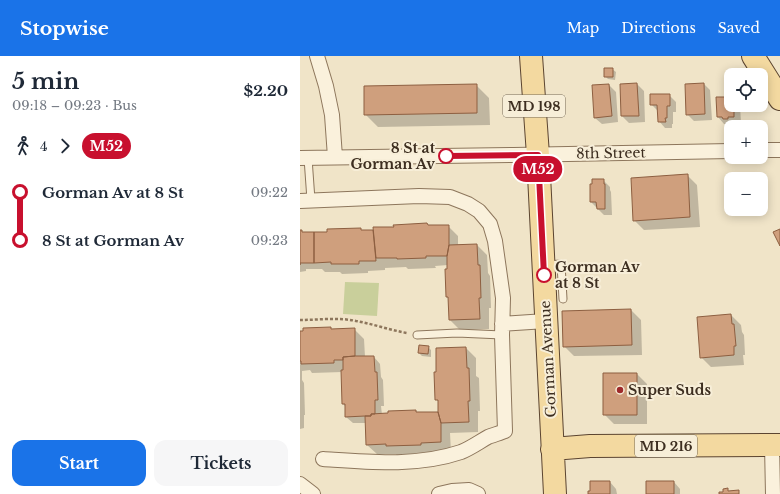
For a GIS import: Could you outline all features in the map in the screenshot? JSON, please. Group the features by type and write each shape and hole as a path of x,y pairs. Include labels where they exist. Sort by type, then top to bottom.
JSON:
{"main road":[{"name":"Gorman Avenue","path":"531,56 538,155 555,494"},
{"path":"753,56 780,99"},
{"name":"MD 216","path":"552,449 590,446 776,445"}],"street":[{"path":"317,56 326,86 332,115 334,157"},
{"path":"768,150 780,150"},
{"name":"8th Street","path":"304,158 724,151"},
{"path":"306,201 419,196 450,197 468,204 479,211 490,224 495,241 503,298 502,330 505,431 448,456 429,459 398,462 323,459"},
{"path":"502,330 546,321"},
{"path":"773,494 776,445"},
{"path":"300,484 313,494"},
{"path":"439,494 452,491 469,490 478,494"}],"lane":[{"path":"304,158 306,201"},
{"path":"543,265 561,264 563,299"},
{"path":"418,335 502,330"}],"path":[{"path":"300,320 355,320 396,331 418,335"}],"green space":[{"path":"345,282 379,283 377,316 343,314"}],"building":[{"path":"604,68 613,68 613,77 604,77"},
{"path":"637,83 639,116 621,116 620,84"},
{"path":"704,83 705,114 686,115 685,84"},
{"path":"477,84 477,113 364,115 364,86"},
{"path":"609,84 612,116 594,118 592,85"},
{"path":"650,94 670,94 670,106 667,106 667,118 665,118 666,122 658,122 657,105 650,105"},
{"path":"716,97 724,97 724,112 734,112 734,117 723,119 722,117 717,117"},
{"path":"688,174 690,217 633,221 631,178"},
{"path":"592,179 604,179 605,209 597,209 596,202 590,202 590,184 592,184"},
{"path":"427,223 428,225 449,225 449,245 447,256 426,256 426,258 397,259 376,258 373,227 394,227 393,225"},
{"path":"361,228 361,230 373,230 376,261 359,261 359,264 331,264 331,262 314,263 314,232 327,232 327,229"},
{"path":"780,229 780,246 773,232"},
{"path":"300,230 302,230 302,232 314,232 314,263 300,263"},
{"path":"477,244 478,265 480,265 480,319 449,320 445,269 447,269 449,245"},
{"path":"631,309 632,345 563,347 562,311"},
{"path":"731,314 732,324 734,324 736,346 734,346 734,355 700,358 697,317"},
{"path":"331,327 331,329 355,328 355,356 343,357 343,360 334,360 334,363 301,364 300,331 303,331 303,328"},
{"path":"419,345 429,346 428,354 418,353"},
{"path":"466,347 467,368 469,368 469,422 441,423 438,412 438,400 435,400 434,372 436,372 436,348"},
{"path":"374,356 375,372 377,372 378,400 375,400 375,414 371,414 371,416 345,417 345,404 342,404 341,370 343,370 343,357"},
{"name":"Super Suds","path":"603,373 637,373 637,415 603,415"},
{"path":"416,410 416,412 438,412 441,423 441,442 421,443 421,445 366,445 365,416 371,416 371,414 388,413 388,411"},
{"path":"590,481 610,481 610,494 588,494 588,491 590,491"},
{"path":"646,481 674,481 674,494 646,494"},
{"path":"728,488 728,491 739,490 739,494 719,494 719,492 723,492 723,489"}],"bus line":[{"name":"M52","path":"446,156 538,155 544,275"}],"place":[{"name":"8 St at Gorman Av","path":"446,156"},
{"name":"Gorman Av at 8 St","path":"544,275"},
{"name":"Super Suds","path":"620,390"}]}
